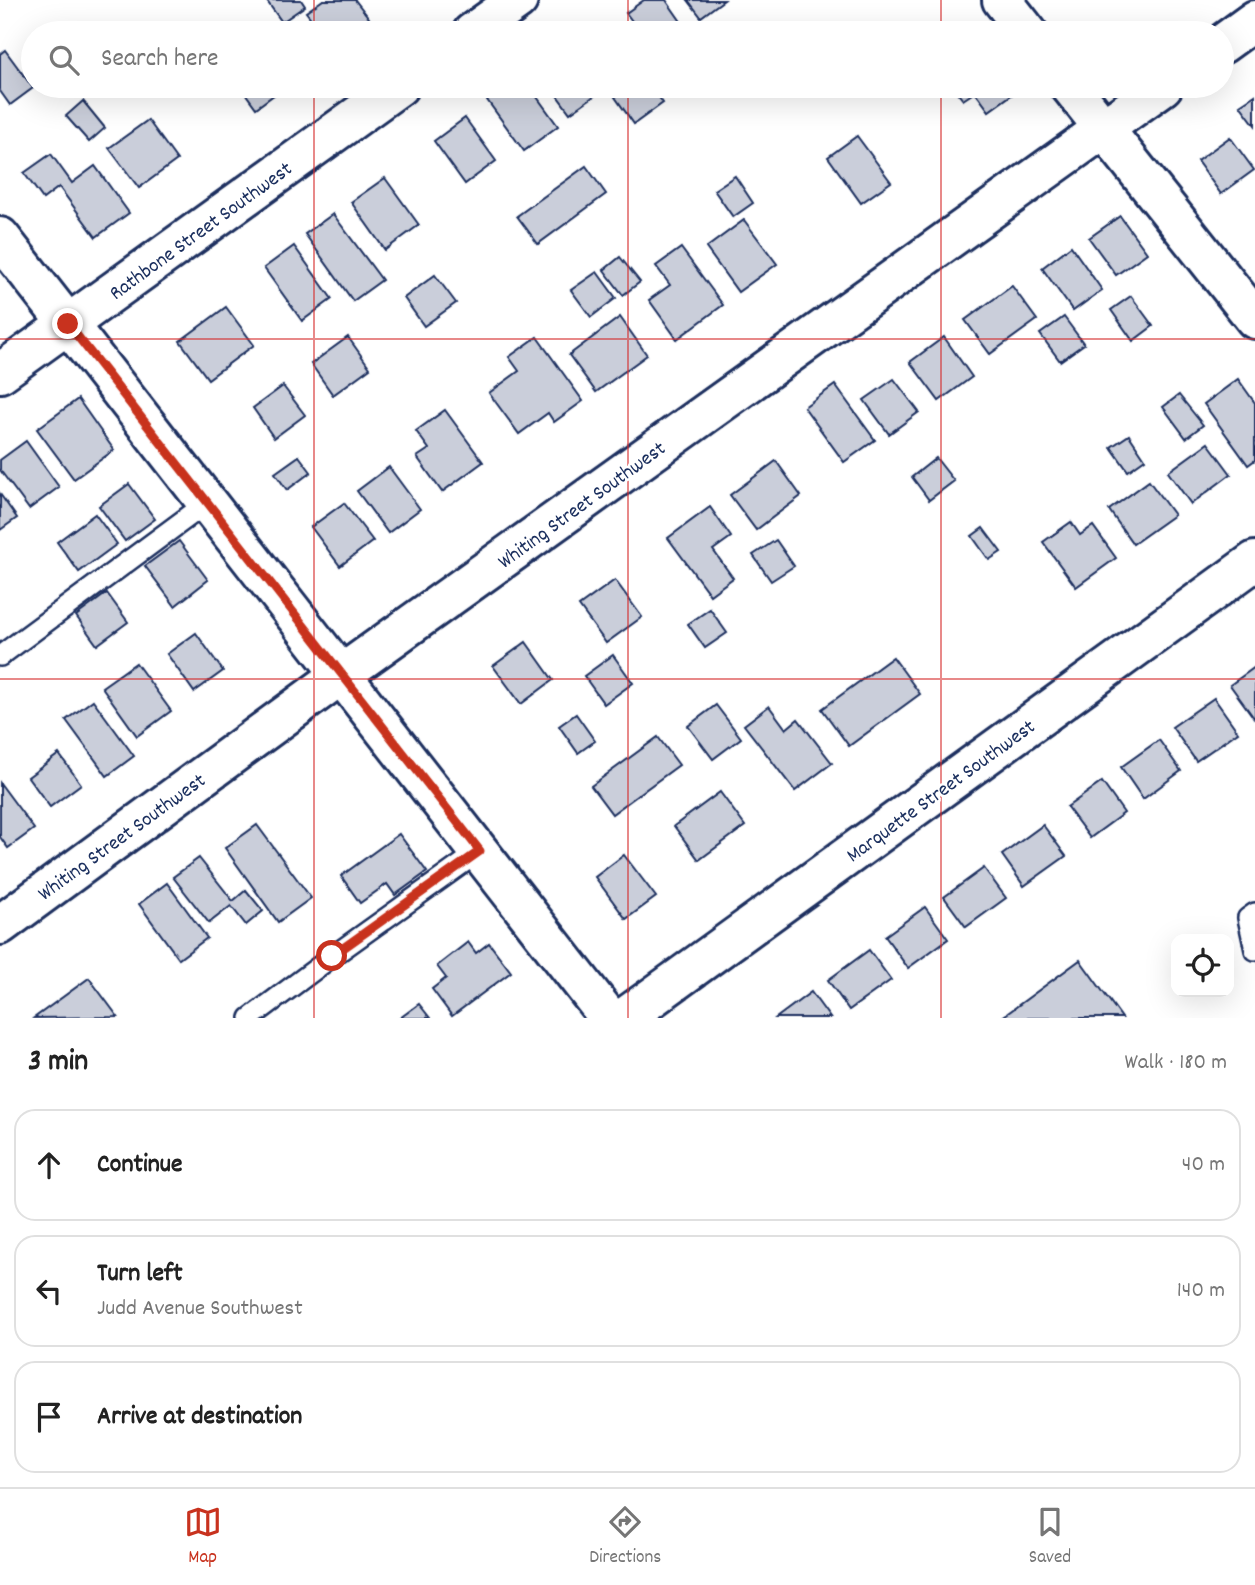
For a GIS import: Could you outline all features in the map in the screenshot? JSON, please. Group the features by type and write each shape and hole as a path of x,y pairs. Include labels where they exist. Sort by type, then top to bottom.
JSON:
{"street":[{"path":"489,21 518,0"},
{"path":"1002,0 1019,21"},
{"path":"1234,35 1255,20"},
{"name":"Rathbone Street Southwest","path":"0,373 382,98"},
{"path":"1080,98 1255,319"},
{"name":"Whiting Street Southwest","path":"0,925 342,674 1147,98"},
{"path":"0,237 609,1018"},
{"name":"Marquette Street Southwest","path":"624,1018 1255,561"}],"lane":[{"path":"0,656 208,502"},
{"path":"250,1018 480,851"},
{"path":"1255,913 1248,918 1255,950"}],"building":[{"path":"266,0 301,0 305,6 281,21"},
{"path":"323,0 355,0 369,18 365,21 313,21 306,12"},
{"path":"644,0 666,0 681,21 632,21 626,13"},
{"path":"688,0 724,0 701,17"},
{"path":"5,50 21,72 21,97 10,105 0,91 0,54"},
{"path":"1255,95 1255,125 1240,105"},
{"path":"249,98 270,98 256,108"},
{"path":"538,98 558,126 524,151 487,100"},
{"path":"559,98 591,98 570,113"},
{"path":"616,98 659,98 663,103 634,124"},
{"path":"979,98 1007,98 989,111"},
{"path":"83,101 105,128 89,142 66,116"},
{"path":"465,118 496,161 465,184 434,141"},
{"path":"148,120 177,160 139,188 109,148"},
{"path":"857,136 891,182 861,203 828,157"},
{"path":"1230,137 1254,170 1221,194 1197,161"},
{"path":"51,154 72,183 95,166 129,213 96,237 59,187 43,199 24,173"},
{"path":"586,166 606,194 538,244 517,216"},
{"path":"735,176 753,203 733,217 714,190"},
{"path":"385,178 419,225 385,250 351,202"},
{"path":"333,214 382,280 353,301 305,234"},
{"path":"1120,216 1147,253 1116,275 1089,238"},
{"path":"744,220 777,264 738,292 706,248"},
{"path":"294,246 332,299 302,321 264,268"},
{"path":"1071,246 1102,290 1073,311 1042,268"},
{"path":"681,248 723,305 677,339 649,300 670,285 656,266"},
{"path":"620,257 640,282 623,295 604,270"},
{"path":"597,272 616,298 591,317 571,290"},
{"path":"435,275 456,303 424,326 404,298"},
{"path":"1012,286 1037,320 990,354 965,320"},
{"path":"1131,296 1153,326 1133,341 1111,310"},
{"path":"226,307 254,345 208,379 180,341"},
{"path":"620,317 647,355 596,392 569,355"},
{"path":"1064,317 1084,344 1060,361 1040,334"},
{"path":"348,337 370,368 333,395 311,364"},
{"path":"537,337 583,401 554,422 548,413 519,434 489,393 519,371 509,357"},
{"path":"944,337 972,377 939,401 910,362"},
{"path":"894,379 919,412 889,434 864,400"},
{"path":"1238,379 1255,403 1255,460 1248,465 1204,404"},
{"path":"835,385 875,440 844,462 804,407"},
{"path":"283,386 305,415 274,438 253,408"},
{"path":"1179,395 1203,425 1186,438 1163,407"},
{"path":"78,399 114,450 74,479 37,429"},
{"path":"445,410 483,462 442,492 417,457 429,449 416,431"},
{"path":"1129,435 1145,459 1128,471 1111,447"},
{"path":"26,441 59,487 29,509 0,470 0,460"},
{"path":"1208,443 1231,474 1191,504 1168,472"},
{"path":"299,456 311,472 287,490 275,473"},
{"path":"936,458 954,481 929,500 912,477"},
{"path":"776,461 801,496 756,530 730,495"},
{"path":"389,467 420,509 388,533 357,491"},
{"path":"1149,481 1174,515 1133,544 1109,510"},
{"path":"129,484 155,519 125,541 99,506"},
{"path":"0,494 17,518 0,530"},
{"path":"344,503 373,541 340,566 311,527"},
{"path":"710,507 731,537 713,550 733,578 710,595 668,538"},
{"path":"95,514 117,544 79,572 57,542"},
{"path":"1071,522 1080,535 1093,526 1116,558 1076,587 1043,542"},
{"path":"983,528 1001,552 989,560 972,536"},
{"path":"776,540 794,566 771,581 753,555"},
{"path":"179,541 208,580 175,606 145,566"},
{"path":"615,580 642,617 606,643 579,606"},
{"path":"107,593 128,622 97,645 76,616"},
{"path":"710,609 727,633 705,648 688,624"},
{"path":"196,633 223,671 194,692 167,654"},
{"path":"526,642 553,680 521,704 493,666"},
{"path":"613,655 633,683 604,704 584,676"},
{"path":"893,657 920,694 849,746 822,709"},
{"path":"136,663 171,711 137,736 102,687"},
{"path":"1255,667 1255,717 1254,718 1230,685"},
{"path":"1214,698 1238,732 1196,761 1172,727"},
{"path":"93,700 134,756 107,776 66,720"},
{"path":"716,705 741,738 713,759 688,726"},
{"path":"769,706 786,729 798,719 832,763 795,791 744,725"},
{"path":"576,714 595,741 578,753 559,726"},
{"path":"658,737 679,765 612,814 591,786"},
{"path":"1159,740 1181,771 1143,799 1121,767"},
{"path":"59,754 81,784 50,807 28,777"},
{"path":"1102,782 1124,813 1090,838 1067,807"},
{"path":"0,783 34,829 8,848 0,837"},
{"path":"720,792 745,826 699,860 674,826"},
{"path":"257,825 311,898 278,922 225,848"},
{"path":"1043,825 1066,856 1024,886 1002,855"},
{"path":"399,834 427,872 395,895 387,884 360,903 341,876"},
{"path":"624,855 656,897 626,919 595,877"},
{"path":"199,858 233,901 246,890 263,911 246,925 231,906 209,923 173,877"},
{"path":"984,868 1006,898 966,927 944,897"},
{"path":"167,883 207,938 179,959 139,904"},
{"path":"925,907 948,939 908,968 885,936"},
{"path":"468,942 476,953 489,943 511,972 452,1016 432,989 446,978 437,966"},
{"path":"869,950 891,980 849,1010 828,980"},
{"path":"1080,960 1122,1018 1001,1018"},
{"path":"89,978 118,1017 34,1018"},
{"path":"811,992 830,1018 776,1018"},
{"path":"419,1004 430,1018 400,1018"}],"route":[{"path":"68,324 480,851 332,956"}]}
